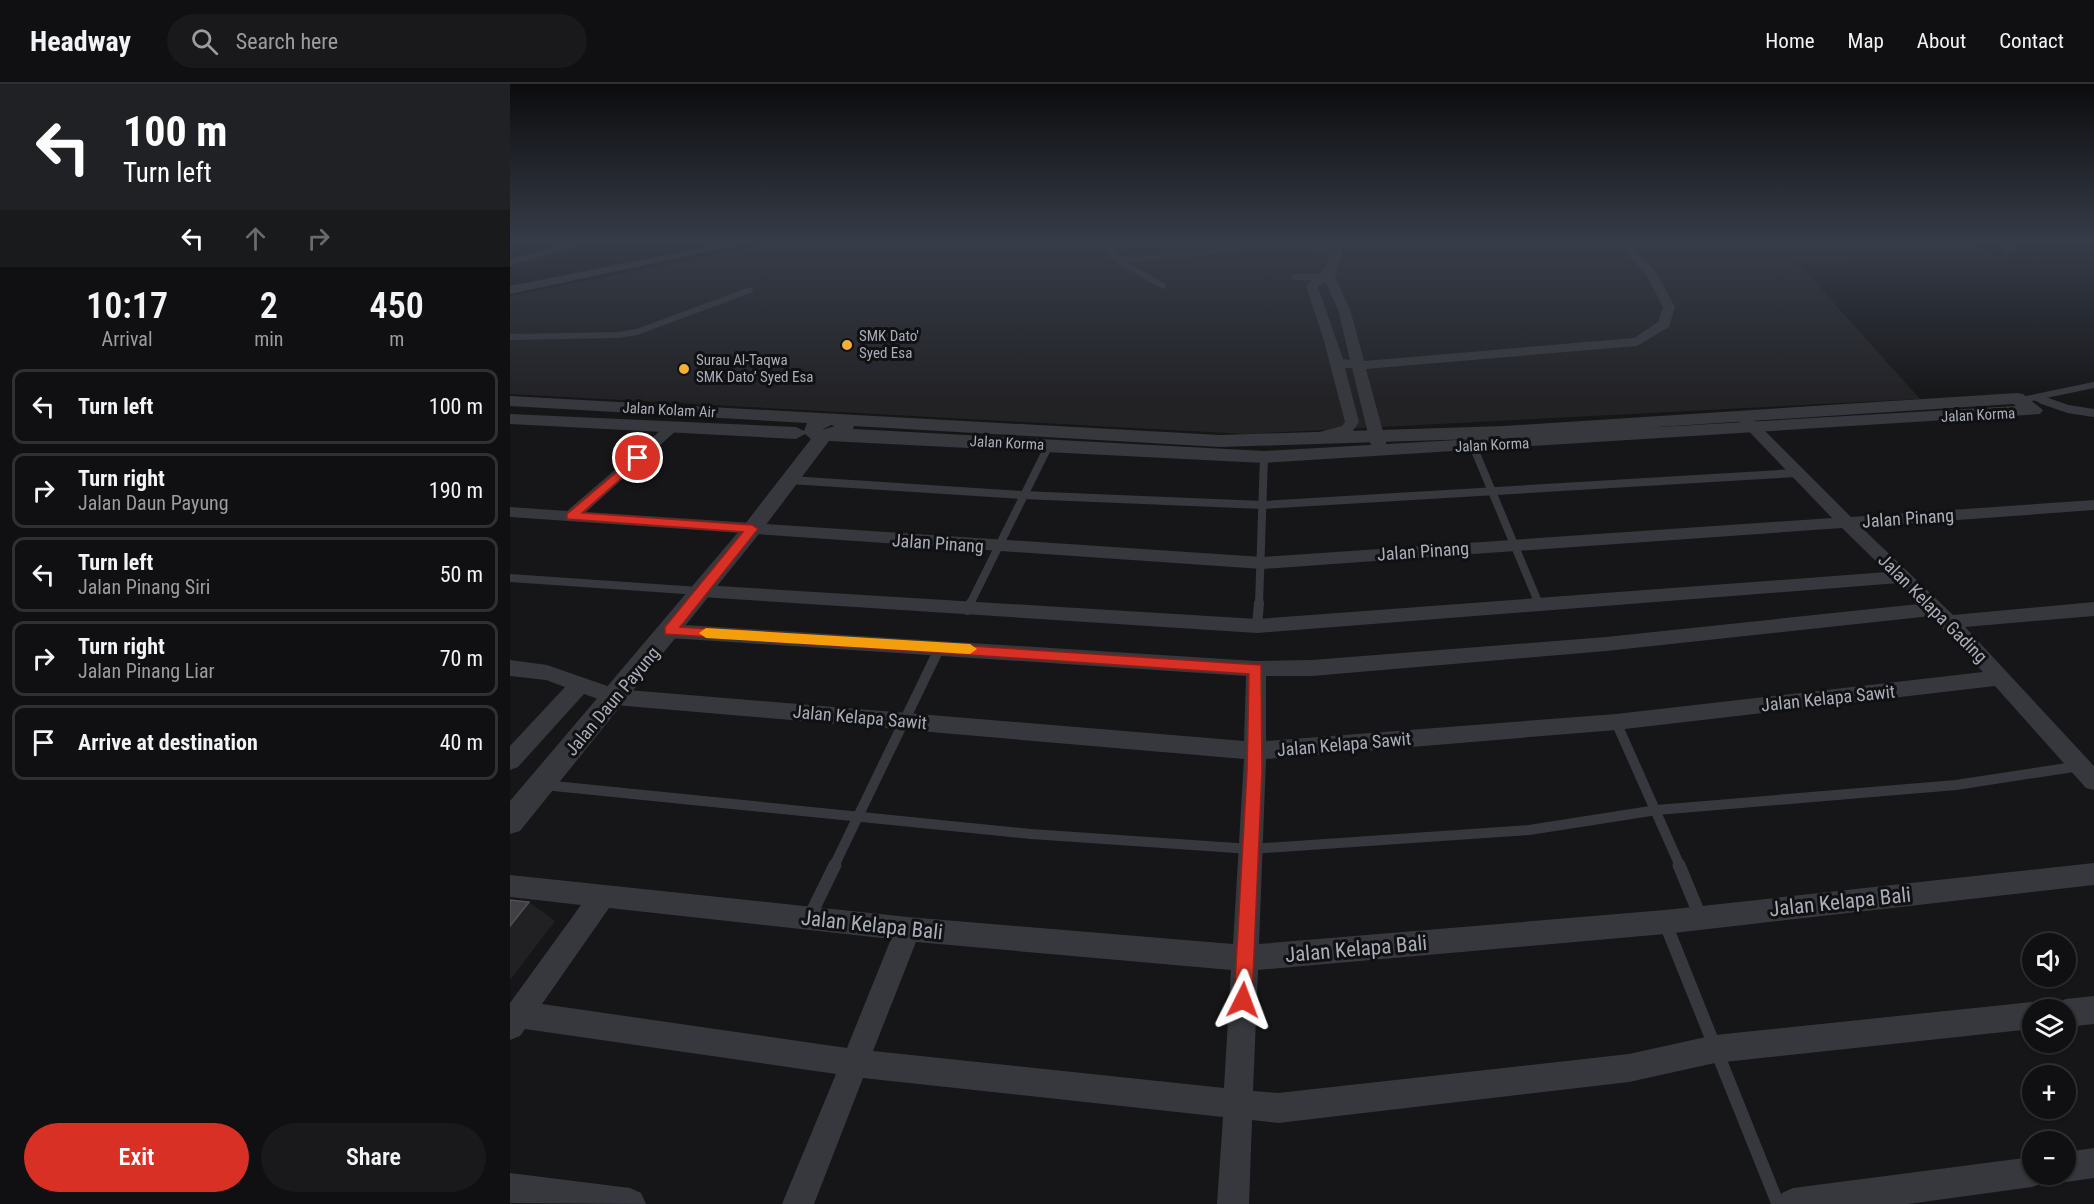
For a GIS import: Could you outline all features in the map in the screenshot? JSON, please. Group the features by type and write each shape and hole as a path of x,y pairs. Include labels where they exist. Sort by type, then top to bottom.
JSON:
{"street":[{"path":"1312,438 1347,429 1352,422 1337,363 1315,296"},
{"path":"1338,296 1344,309 1378,444"},
{"path":"1337,363 1359,365 1637,342 1664,324 1669,307 1663,296"},
{"path":"1332,346 1353,345"},
{"name":"Jalan Korma","path":"829,429 1220,441 1312,438 1378,444 1473,446 2028,398"},
{"name":"Jalan Kolam Air","path":"510,401 829,429"},
{"name":"Jalan Kolam Air","path":"513,422 672,428 829,429"},
{"name":"Jalan Korma","path":"829,429 1048,445 1264,457 1378,444 1747,422"},
{"name":"Jalan Kelapa Gading","path":"1747,422 1943,616 2094,781"},
{"path":"571,516 672,428"},
{"name":"Jalan Daun Payung","path":"510,822 752,529 829,429"},
{"name":"Jalan Pinang","path":"510,512 998,547 1262,563 2094,505"},
{"path":"700,591 967,610 1257,626 1903,577"},
{"path":"669,631 1256,669 1312,668 1943,616 2094,609"},
{"name":"Jalan Kelapa Sawit","path":"510,668 547,673 615,697 1255,751 1616,722 2001,678"},
{"path":"1233,1204 1251,849 1256,669"},
{"path":"510,761 579,686"},
{"name":"Jalan Kelapa Bali","path":"510,886 908,929 1245,958 1665,922 2094,874"},
{"path":"602,897 514,1020 854,1063 1238,1105 1278,1108 1629,1068 1715,1049 2022,1017"},
{"path":"798,1204 908,929"},
{"path":"2076,1011 2094,1010"},
{"path":"2076,1166 2094,1163"},
{"path":"1793,1204 2022,1173"},
{"path":"510,1188 630,1204"}],"lane":[{"path":"510,337 618,335 637,332 733,296"},
{"path":"2028,398 2094,385"},
{"path":"2028,398 2068,409 2094,413"},
{"path":"967,610 1048,445"},
{"path":"1473,446 1539,605"},
{"path":"1257,626 1262,563 1264,457"},
{"path":"790,480 1022,495 1263,505 1796,473"},
{"path":"510,578 700,591"},
{"path":"809,918 856,816 906,721 940,647"},
{"path":"1616,722 1657,810 1701,918"},
{"path":"542,785 1031,834 1251,849 1529,830 1657,810 1956,785 2082,766"},
{"path":"1665,922 1778,1204"}],"shaded area":[{"path":"510,296 1828,296 1920,399 1245,434 510,394"}],"building":[{"path":"510,900 529,902 510,926"}],"slow traffic":[{"path":"706,633 970,649"}],"place":[{"name":"SMK Dato' Syed Esa","path":"847,345"},
{"name":"Surau Al-Taqwa SMK Dato’ Syed Esa","path":"684,369"}],"route":[{"path":"638,458 571,516 752,529 669,631 1256,669 1255,771 1243,1000"}]}
